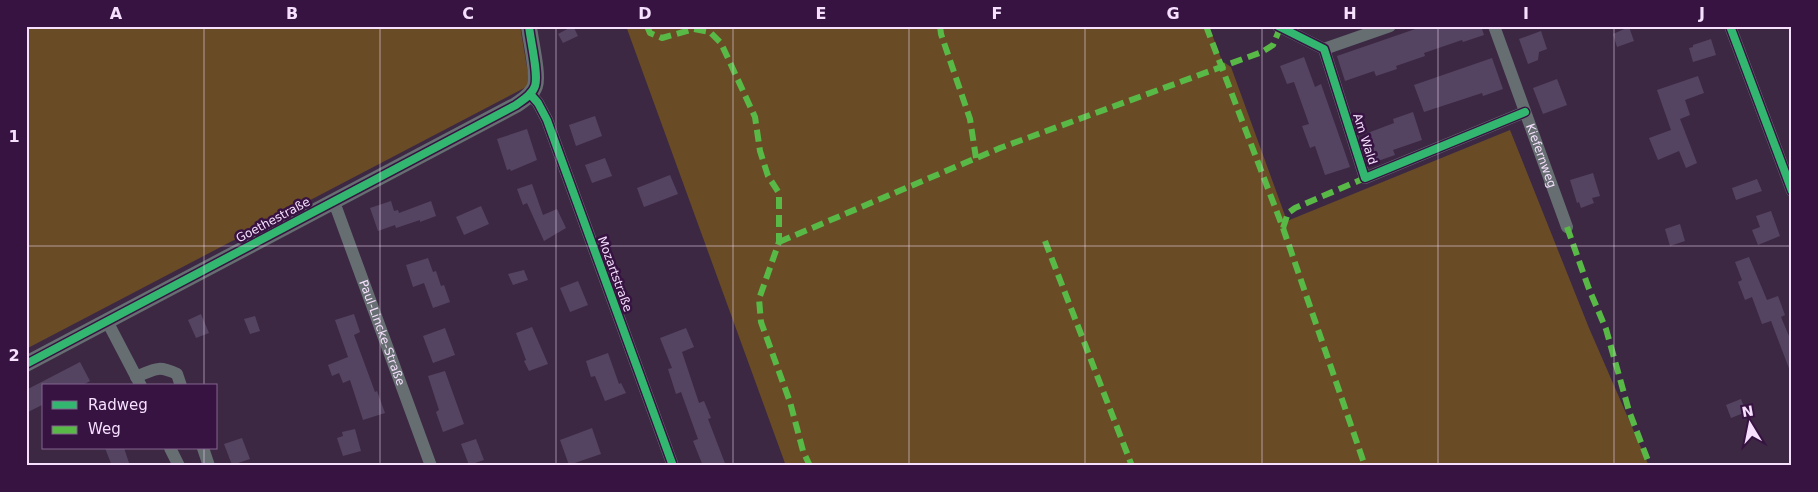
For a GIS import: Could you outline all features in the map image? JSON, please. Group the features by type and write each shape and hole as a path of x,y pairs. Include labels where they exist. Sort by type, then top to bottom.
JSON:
{"street":[{"path":"529,26 536,74 536,85 530,94"},
{"path":"1278,26 1324,49 1390,26"},
{"name":"Kiefernweg","path":"1494,26 1567,227"},
{"path":"1730,26 1792,191"},
{"name":"Am Wald","path":"1324,49 1365,178 1525,112"},
{"name":"Goethestraße","path":"26,364 516,105 530,94"},
{"name":"Mozartstraße","path":"530,94 538,103 547,120 673,466"},
{"name":"Paul-Lincke-Straße","path":"332,202 431,466"},
{"path":"107,321 138,381 153,370 165,368 177,374 180,384"},
{"path":"171,450 179,466"},
{"path":"204,450 209,466"}],"shaded area":[{"path":"26,26 520,26 530,85 26,349"},
{"path":"626,26 1209,26 1222,61 1231,67 1287,221 1510,130 1589,328 1649,466 786,466"}],"building":[{"path":"573,26 578,36 563,43 558,34"},
{"path":"1424,26 1481,26 1484,35 1463,42 1462,40 1424,53 1425,56 1396,66 1397,69 1376,76 1374,71 1345,81 1337,56"},
{"path":"1629,27 1634,41 1617,47 1613,34"},
{"path":"1541,31 1547,49 1539,52 1538,60 1528,64 1519,39"},
{"path":"1711,39 1716,55 1693,62 1689,48"},
{"path":"1304,57 1315,87 1321,84 1350,167 1325,175 1315,146 1310,148 1302,126 1309,124 1294,82 1287,84 1280,66"},
{"path":"1492,58 1503,89 1483,96 1482,93 1424,112 1414,85"},
{"path":"1698,76 1704,93 1685,100 1690,115 1680,119 1697,163 1686,168 1679,151 1658,160 1649,138 1671,130 1657,90"},
{"path":"1557,79 1567,105 1543,114 1533,88"},
{"path":"1413,112 1422,140 1393,150 1395,155 1375,162 1365,134 1394,123 1393,119"},
{"path":"595,116 602,136 576,146 569,125"},
{"path":"527,129 537,160 511,171 510,169 507,170 497,139"},
{"path":"605,158 612,176 592,183 585,165"},
{"path":"1593,173 1600,196 1592,198 1594,203 1581,208 1579,202 1577,203 1570,180"},
{"path":"670,175 678,194 644,207 637,188"},
{"path":"1757,179 1762,191 1736,200 1732,188"},
{"path":"532,184 543,215 557,209 566,228 544,241 527,203 523,205 517,189"},
{"path":"391,201 394,211 398,210 399,213 431,201 436,216 420,222 420,220 396,228 395,225 378,231 370,208"},
{"path":"481,206 489,224 464,235 456,217"},
{"path":"1771,211 1780,236 1758,245 1752,230 1760,227 1756,216"},
{"path":"1680,224 1685,241 1670,246 1665,229"},
{"path":"1749,257 1767,300 1778,296 1785,315 1781,317 1789,336 1792,335 1792,371 1790,371 1771,321 1762,324 1752,297 1745,300 1738,282 1742,280 1735,262"},
{"path":"428,258 433,272 436,271 441,286 444,285 450,302 433,308 424,283 413,287 406,265"},
{"path":"524,270 528,280 513,285 508,274"},
{"path":"578,281 588,305 570,312 560,288"},
{"path":"201,314 209,333 196,338 188,320"},
{"path":"354,314 360,332 354,335 375,392 377,391 385,413 363,420 350,380 343,383 339,373 332,376 328,365 348,357 335,320"},
{"path":"255,316 260,331 250,334 244,319"},
{"path":"532,327 548,364 529,371 516,333"},
{"path":"445,328 455,355 433,363 423,336"},
{"path":"686,328 694,347 682,352 699,403 704,401 711,418 708,419 726,466 703,466 693,441 698,439 681,392 676,394 668,369 672,368 660,338"},
{"path":"608,353 619,384 621,383 626,393 605,401 595,376 591,377 586,361"},
{"path":"80,362 90,381 85,384 42,384 42,405 26,413 26,390"},
{"path":"445,371 464,424 443,432 436,412 439,410 428,376"},
{"path":"1741,399 1746,412 1731,418 1726,405"},
{"path":"592,428 601,454 569,465 560,440"},
{"path":"355,429 361,451 343,456 337,438 343,436 342,432"},
{"path":"242,438 250,459 232,465 224,444"},
{"path":"476,439 484,460 469,465 461,444"},
{"path":"106,450 125,450 130,466 112,466"}],"marked path":[{"path":"647,26 650,33 662,38 694,29 710,32 721,43 755,117 760,151 768,176 779,193 779,242 759,299 761,322 790,402 803,451 810,466"},
{"path":"940,26 941,34 970,119 976,158"},
{"path":"1206,26 1283,228 1365,466"},
{"path":"779,242 1000,148 1262,52 1273,45 1280,28"},
{"path":"1283,228 1288,213 1295,208 1365,178"},
{"path":"1567,227 1589,289 1606,329 1629,411 1650,466"},
{"path":"1045,241 1132,466"}],"cycle path":[{"path":"26,364 516,105 532,92 536,81 529,26"},
{"path":"1278,26 1324,49 1365,178 1525,112"},
{"path":"1730,26 1792,191"},
{"path":"530,94 538,103 547,120 673,466"}]}
